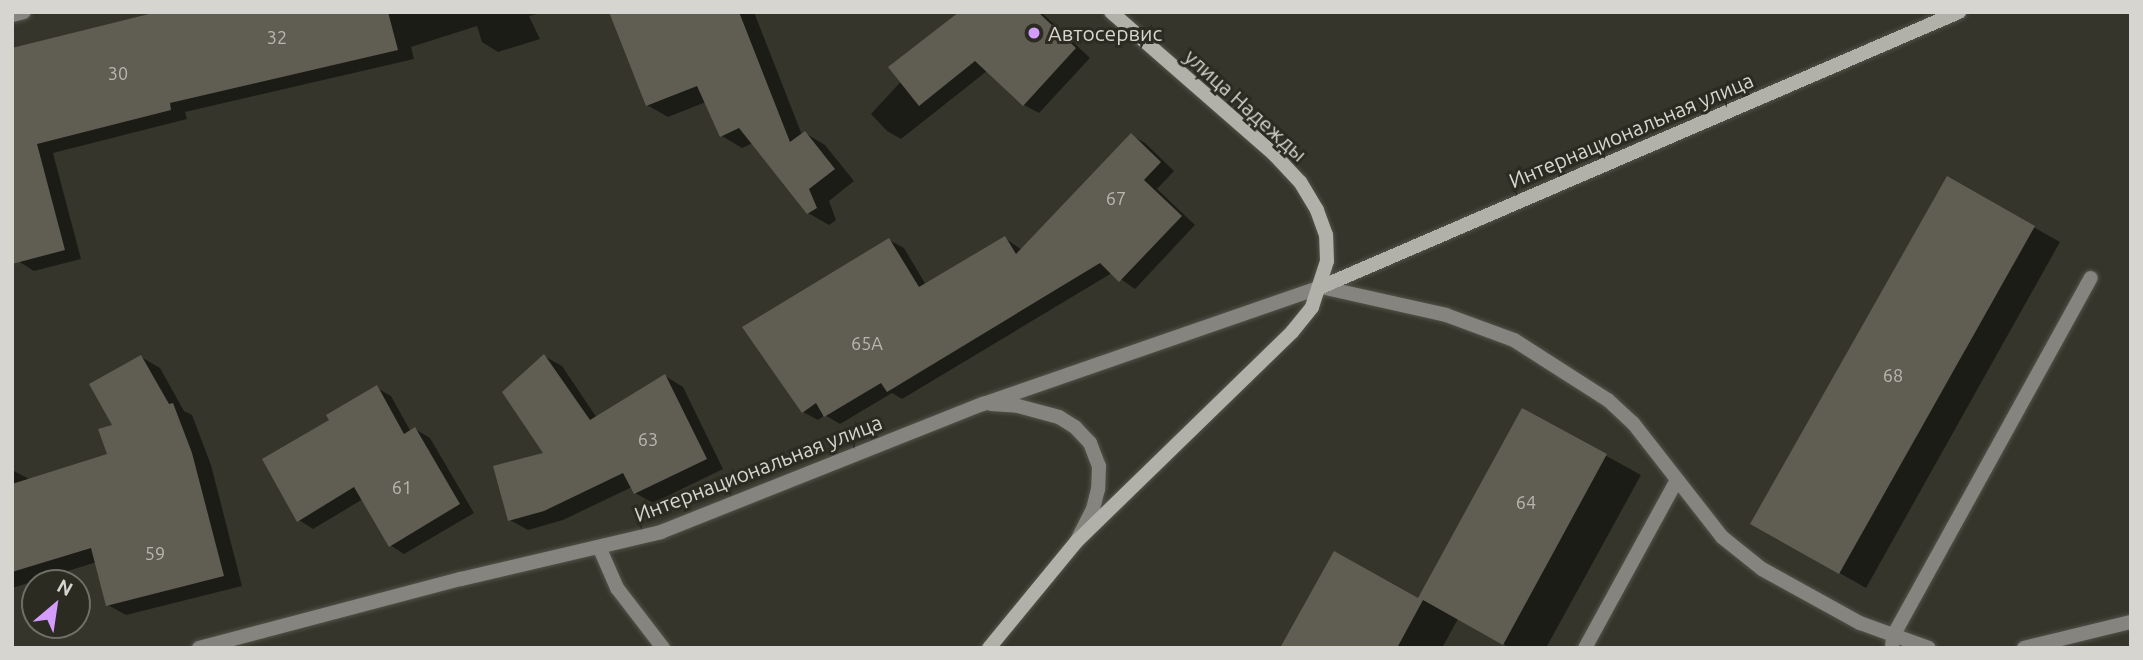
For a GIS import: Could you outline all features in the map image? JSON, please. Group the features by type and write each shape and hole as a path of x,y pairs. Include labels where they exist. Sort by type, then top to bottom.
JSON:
{"street":[{"path":"12,15 24,12"},
{"name":"улица Надежды","path":"1111,12 1274,154 1300,182 1317,210 1326,235 1327,261 1321,287"},
{"name":"Интернациональная улица","path":"199,648 461,579 600,549 694,521 867,448 983,404 1321,287 1959,12"},
{"path":"1893,642 2091,278"},
{"path":"989,648 1076,542 1267,359 1312,307 1321,287 1446,314 1514,340 1608,400 1633,423 1676,482 1722,537 1762,569 1809,598 1893,642 1928,648"},
{"path":"983,404 1018,406 1050,414 1075,427 1090,443 1099,466 1098,489 1093,509 1076,542"},
{"path":"1585,648 1676,482"},
{"path":"600,549 617,588 663,648"},
{"path":"2024,648 2131,622"}],"building":[{"path":"157,12 388,12 398,50 170,103 171,110 37,144 65,250 12,264 12,48"},
{"path":"609,12 739,12 790,142 805,131 835,169 809,189 817,208 807,214 739,128 720,137 697,86 646,106"},
{"path":"959,12 1038,12 1076,48 1023,106 975,61 919,106 888,67"},
{"path":"1131,133 1161,162 1144,180 1182,216 1119,282 1100,263 887,392 881,383 824,417 816,403 802,413 742,327 889,238 919,287 1005,236 1016,254"},
{"path":"1947,176 2035,226 1839,574 1750,524"},
{"path":"544,354 590,420 665,374 707,459 634,494 623,473 544,511 508,521 493,466 543,453 502,392"},
{"path":"141,355 169,404 173,403 192,453 224,576 106,606 91,548 12,572 12,484 107,454 98,429 112,425 89,384"},
{"path":"377,385 404,434 415,427 460,504 389,547 354,487 297,522 262,459 329,420 326,415"},
{"path":"1522,408 1607,454 1503,645 1423,600 1397,648 1280,648 1334,551 1418,598"}],"place":[{"name":"Автосервис","path":"1034,33"}]}
